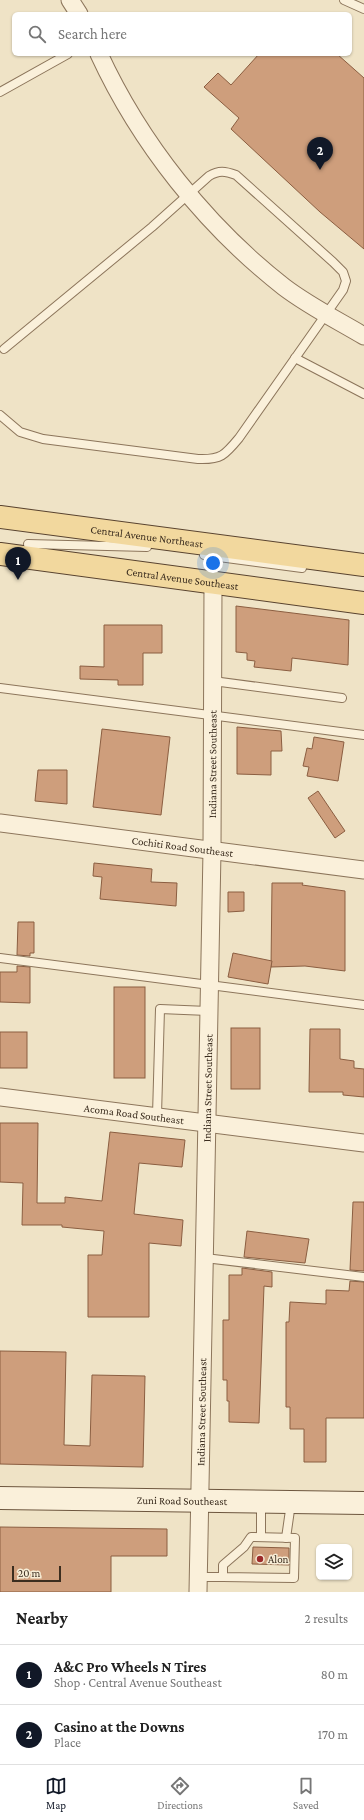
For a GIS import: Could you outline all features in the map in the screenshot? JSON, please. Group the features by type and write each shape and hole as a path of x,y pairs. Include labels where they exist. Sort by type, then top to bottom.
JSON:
{"main road":[{"name":"Central Avenue Northeast","path":"0,517 361,571"},
{"name":"Central Avenue Southeast","path":"0,554 213,584 364,603"}],"street":[{"path":"70,0 78,12"},
{"path":"100,56 113,84 135,120 189,194 212,220 284,287 364,336"},
{"name":"Indiana Street Southeast","path":"199,1585 212,851 213,584"},
{"name":"Cochiti Road Southeast","path":"0,823 364,870"},
{"name":"Acoma Road Southeast","path":"0,1097 364,1143"},
{"name":"Zuni Road Southeast","path":"0,1498 364,1503"}],"lane":[{"path":"344,0 364,9"},
{"path":"0,92 64,56"},
{"path":"0,415 20,432 43,439 212,460 219,458 228,452 239,438 343,290 346,281 342,272 236,175 223,171 217,171 152,227 4,349"},
{"path":"295,358 364,394"},
{"name":"Central Avenue Northeast","path":"28,544 138,546 154,548"},
{"name":"Central Avenue Northeast","path":"192,553 308,568"},
{"path":"213,681 342,698"},
{"path":"0,688 213,714 364,735"},
{"path":"0,958 364,1005"},
{"path":"157,1116 160,1009 208,1011"},
{"path":"205,1258 364,1277"},
{"path":"261,1501 261,1537"},
{"path":"286,1538 292,1501"},
{"path":"199,1585 222,1577 294,1578 295,1538 251,1537 244,1546 223,1565 222,1577"}],"building":[{"path":"257,56 339,56 364,78 364,249 320,212 231,129 239,118 204,87 218,73 231,85"},
{"path":"236,606 349,620 348,665 292,658 291,671 254,667 255,661 247,660 247,653 236,652"},
{"path":"104,625 162,625 162,653 143,653 143,685 118,685 118,680 80,679 80,666 104,667"},
{"path":"237,727 281,731 282,751 271,751 271,775 237,774"},
{"path":"102,729 170,737 161,815 93,807"},
{"path":"314,737 344,742 338,781 307,776 309,767 303,766 307,748 312,749"},
{"path":"38,770 67,770 67,804 35,801"},
{"path":"318,791 345,831 335,838 308,798"},
{"path":"94,863 152,869 151,882 177,883 176,906 100,899 102,877 93,876"},
{"path":"272,883 303,883 302,885 345,891 345,971 305,966 271,967"},
{"path":"228,892 244,892 244,911 228,912"},
{"path":"18,922 34,922 34,953 30,953 30,956 17,955"},
{"path":"233,953 272,961 268,984 228,977"},
{"path":"17,966 30,967 30,1003 0,1002 0,972 17,972"},
{"path":"114,987 145,987 145,1078 114,1078"},
{"path":"231,1028 260,1028 260,1089 231,1089"},
{"path":"310,1029 340,1029 340,1059 354,1061 354,1068 364,1069 364,1097 343,1095 343,1092 309,1092"},
{"path":"0,1032 27,1032 27,1068 0,1068"},
{"path":"0,1123 38,1123 37,1203 65,1203 65,1197 102,1201 110,1132 185,1140 182,1167 139,1163 134,1214 183,1220 181,1246 149,1243 149,1317 88,1317 88,1255 102,1255 104,1231 62,1227 62,1225 22,1225 23,1183 0,1182"},
{"path":"353,1202 364,1202 364,1271 350,1270"},
{"path":"247,1231 309,1239 305,1263 244,1257"},
{"path":"242,1268 272,1272 272,1287 264,1286 259,1423 229,1422 227,1380 223,1380 223,1320 229,1320 229,1275 242,1275"},
{"path":"350,1281 364,1282 364,1418 326,1418 326,1462 304,1462 304,1429 290,1429 290,1407 286,1407 286,1322 289,1322 290,1302 326,1304 326,1290 349,1291"},
{"path":"0,1351 66,1352 64,1445 90,1446 92,1375 145,1376 143,1467 0,1464"},
{"path":"0,1527 167,1529 167,1556 111,1556 111,1592 0,1592"},
{"path":"253,1547 289,1548 289,1565 252,1564"}],"place":[{"name":"Casino at the Downs","path":"320,170"},
{"name":"A&C Pro Wheels N Tires","path":"18,580"},
{"name":"Alon","path":"260,1559"}]}
